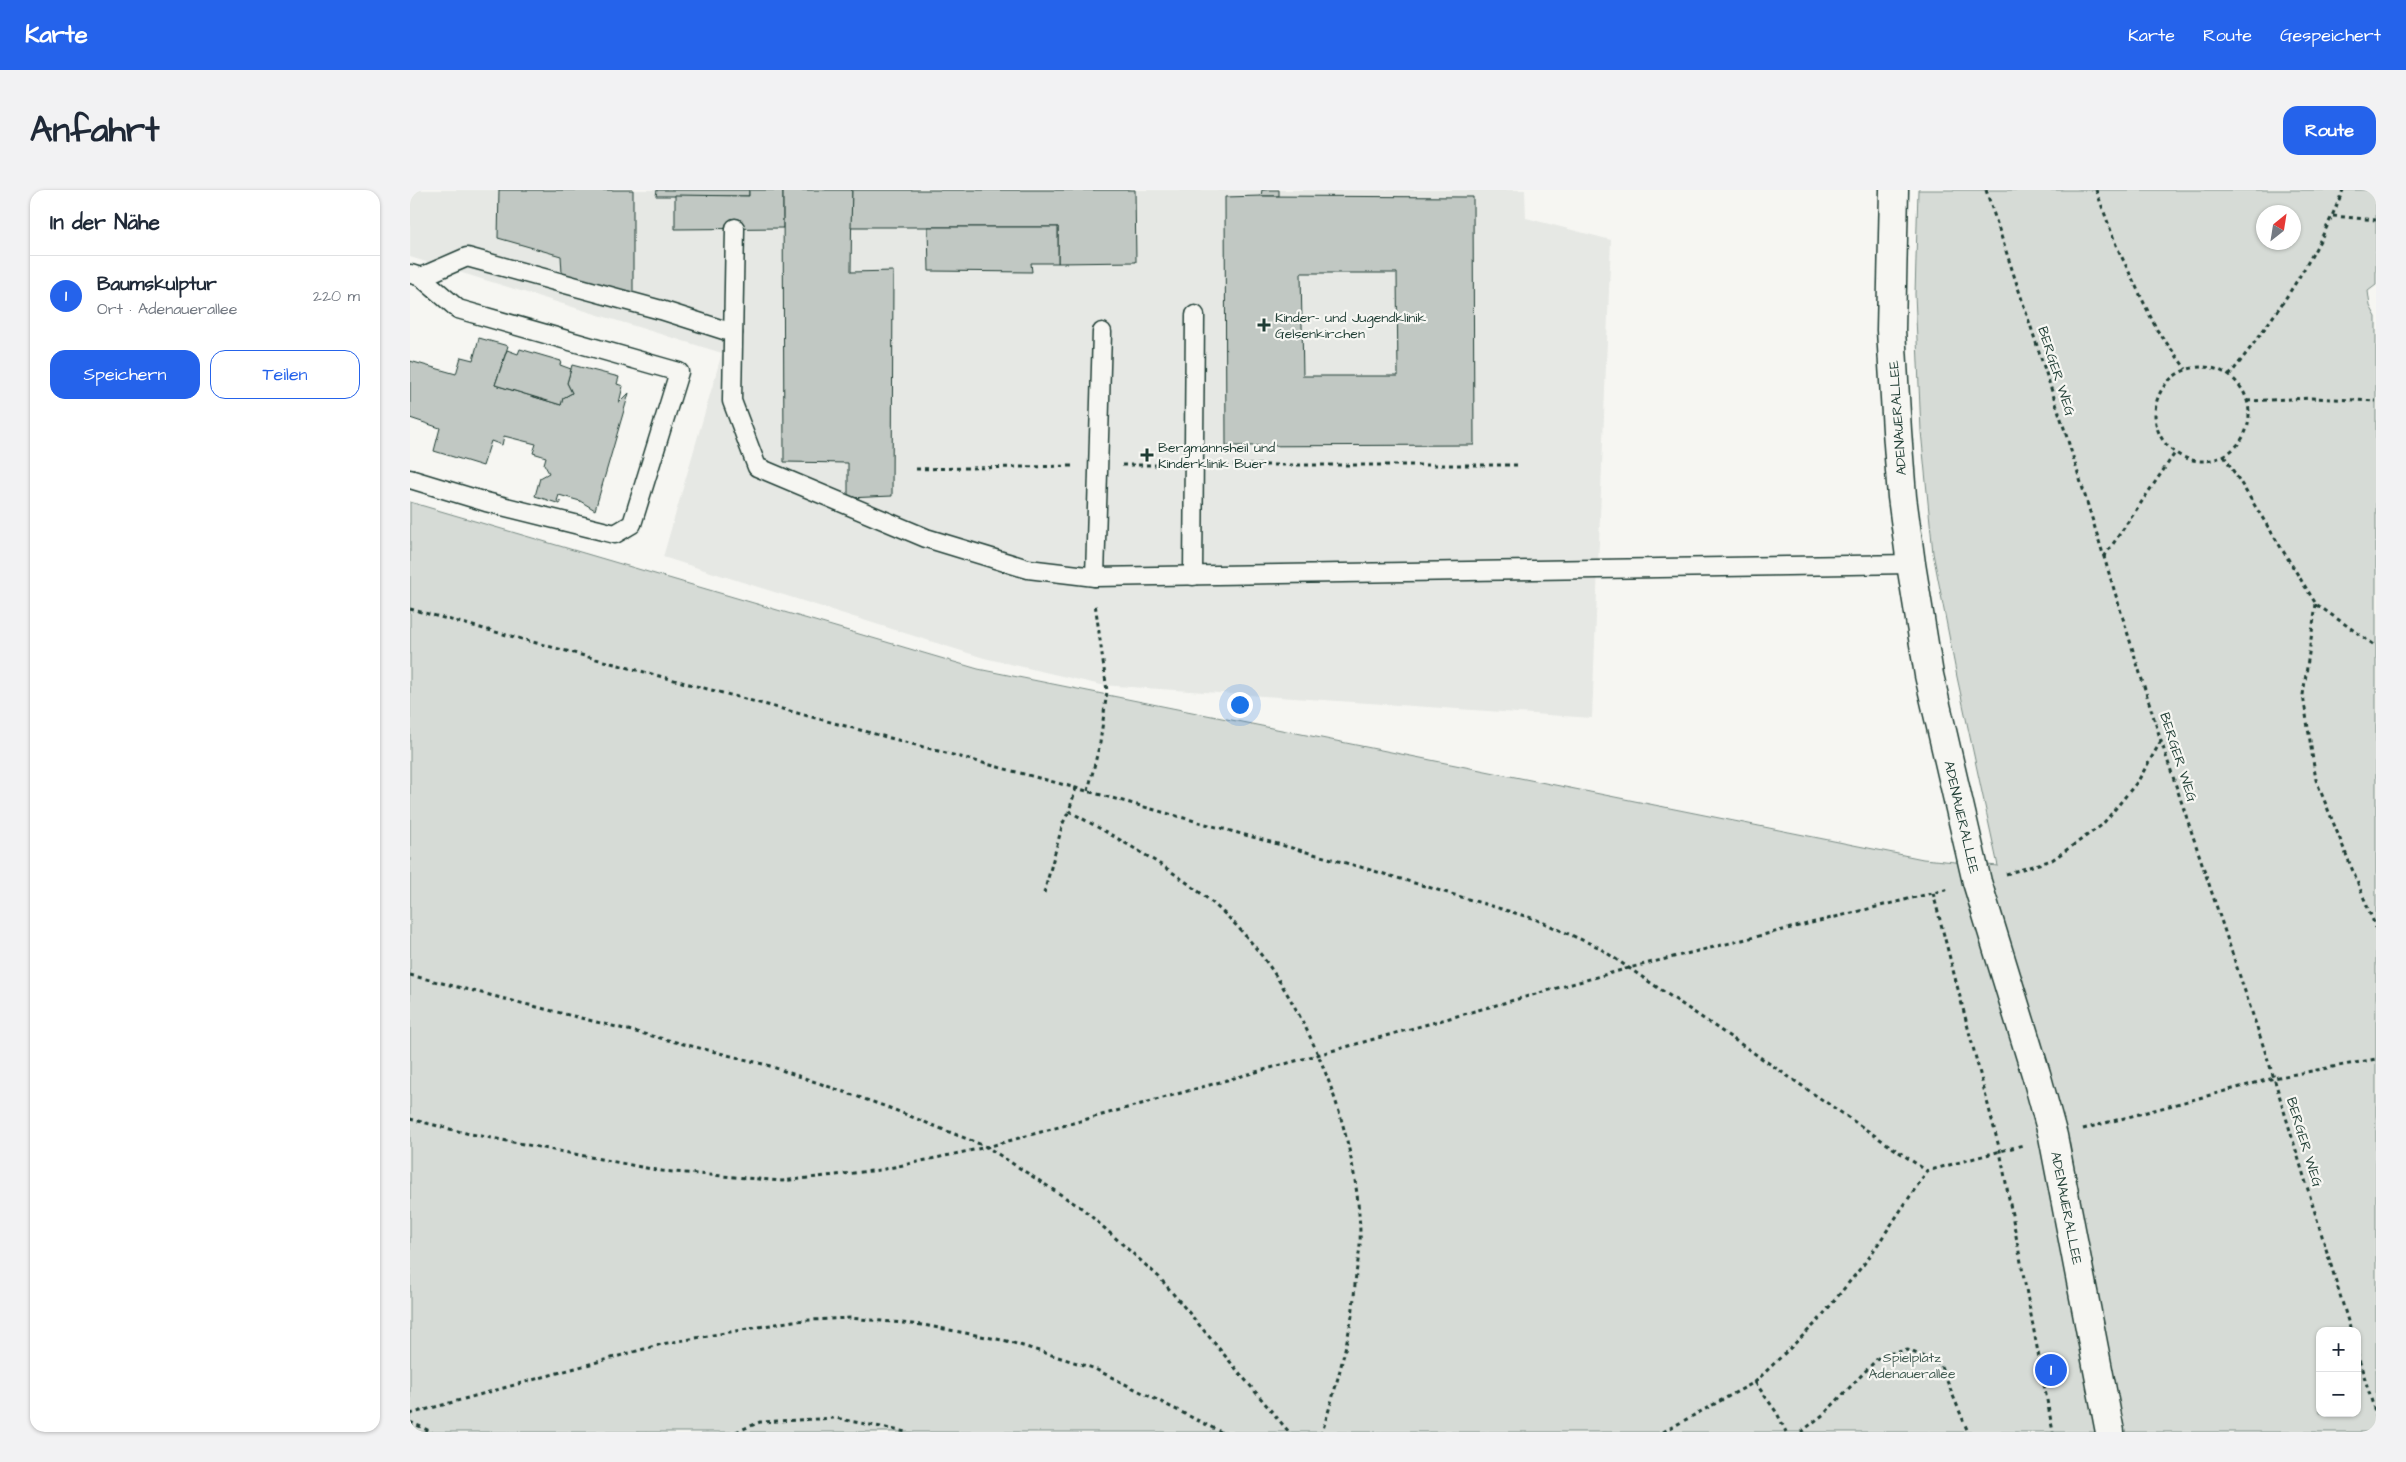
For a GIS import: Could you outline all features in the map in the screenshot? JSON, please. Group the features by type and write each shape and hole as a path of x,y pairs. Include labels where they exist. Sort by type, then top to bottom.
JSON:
{"street":[{"name":"ADENAUERALLEE","path":"1894,190 1891,330 1902,497 1929,675 1977,882 2053,1136 2110,1432"}],"lane":[{"path":"735,228 732,401 757,467 926,538 1028,569 1094,577 1911,564"},
{"path":"415,275 467,257 661,310 733,333"},
{"path":"410,479 486,502 615,534 632,524 678,372 458,309 415,275"},
{"path":"1192,576 1195,316"},
{"path":"1094,577 1102,332"}],"path":[{"name":"BERGER WEG","path":"1986,190 2064,428 2161,741 2274,1078 2350,1327"},
{"path":"2096,190 2116,245 2157,330 2186,369"},
{"path":"2229,376 2267,327 2302,275 2333,216 2343,190"},
{"path":"2333,216 2376,220"},
{"path":"2201,367 2216,369 2229,376 2238,384 2247,402 2249,422 2244,436 2236,447 2224,456 2199,462 2186,459 2175,453 2164,443 2157,430 2154,416 2156,401 2162,388 2173,376 2186,369 2201,367"},
{"path":"2247,402 2312,398 2376,401"},
{"path":"2104,558 2175,453"},
{"path":"2224,456 2316,604 2376,646"},
{"path":"1088,791 1100,743 1107,691 1096,615 1094,577"},
{"path":"2316,604 2303,695 2316,780 2376,928"},
{"path":"410,609 1088,791 1354,865 1535,920 1598,948 1926,1171"},
{"path":"410,1118 466,1133 662,1171 782,1181 880,1170 987,1147 1318,1053 1629,968 1977,882 2052,860 2102,825 2138,781 2161,741"},
{"path":"1044,893 1063,823 1076,788"},
{"path":"1069,811 1168,870 1230,919 1273,973 1318,1053 1346,1134 1355,1181 1361,1234 1350,1325 1322,1432"},
{"path":"1933,893 2000,1151 2053,1432"},
{"path":"410,975 767,1065 887,1107 987,1147 1083,1209 1159,1278 1289,1432"},
{"path":"1663,1432 1754,1382 1822,1315 1868,1259 1926,1171 2274,1078 2376,1059"},
{"path":"410,1414 662,1344 793,1321 850,1318 923,1325 1007,1341 1093,1368 1221,1432"},
{"path":"1801,1432 1824,1414 1881,1355 1908,1350 1940,1364 1968,1432"},
{"path":"2361,1366 2376,1415"},
{"path":"1754,1382 1777,1413 1786,1432"},
{"path":"736,1432 760,1422 835,1418 906,1432"},
{"path":"410,1422 432,1432"}],"shaded area":[{"name":"Bergmannsheil und Kinderklinik Buer","path":"410,190 1525,190 1526,218 1611,240 1592,718 1101,685 984,658 663,557 722,353 410,257"}],"green space":[{"name":"Spielplatz Adenauerallee","path":"1918,190 2376,190 2376,285 2368,291 2370,306 2376,317 2376,1432 410,1432 410,502 978,669 1923,859 1998,866 1957,677 1933,553 1921,431 1915,294"}],"building":[{"path":"499,190 633,190 633,294 562,273 561,256 498,238"},
{"path":"657,190 749,190 749,196 656,196"},
{"path":"749,190 783,190 783,228 675,229 675,195 749,196"},
{"path":"783,190 852,190 851,272 893,271 892,496 848,498 848,463 784,462"},
{"path":"852,190 1135,190 1136,262 1058,263 1058,227 851,227"},
{"path":"1262,190 1279,190 1279,196 1261,196"},
{"name":"Kinder- und Jugendklinik Gelsenkirchen","path":"1225,197 1473,197 1474,445 1226,446","holes":["1301,273 1397,273 1398,376 1303,376"]},
{"path":"928,227 1058,227 1058,263 1031,263 1032,272 929,271"},
{"path":"479,338 508,346 495,385 561,405 563,398 572,393 567,383 572,365 619,377 617,384 623,386 619,403 629,393 595,510 580,501 559,495 557,501 561,502 560,504 535,496 540,478 549,473 544,464 546,457 533,453 536,444 504,436 502,445 491,441 483,466 434,451 440,428 410,418 410,361 456,374 461,357 473,360"},
{"path":"520,349 561,361 560,365 571,369 567,383 572,393 563,398 561,405 495,385 507,350 518,354"}],"place":[{"name":"Kinder- und Jugendklinik Gelsenkirchen","path":"1264,325"},
{"name":"Bergmannsheil und Kinderklinik Buer","path":"1147,455"},
{"name":"Baumskulptur","path":"2051,1370"}]}
